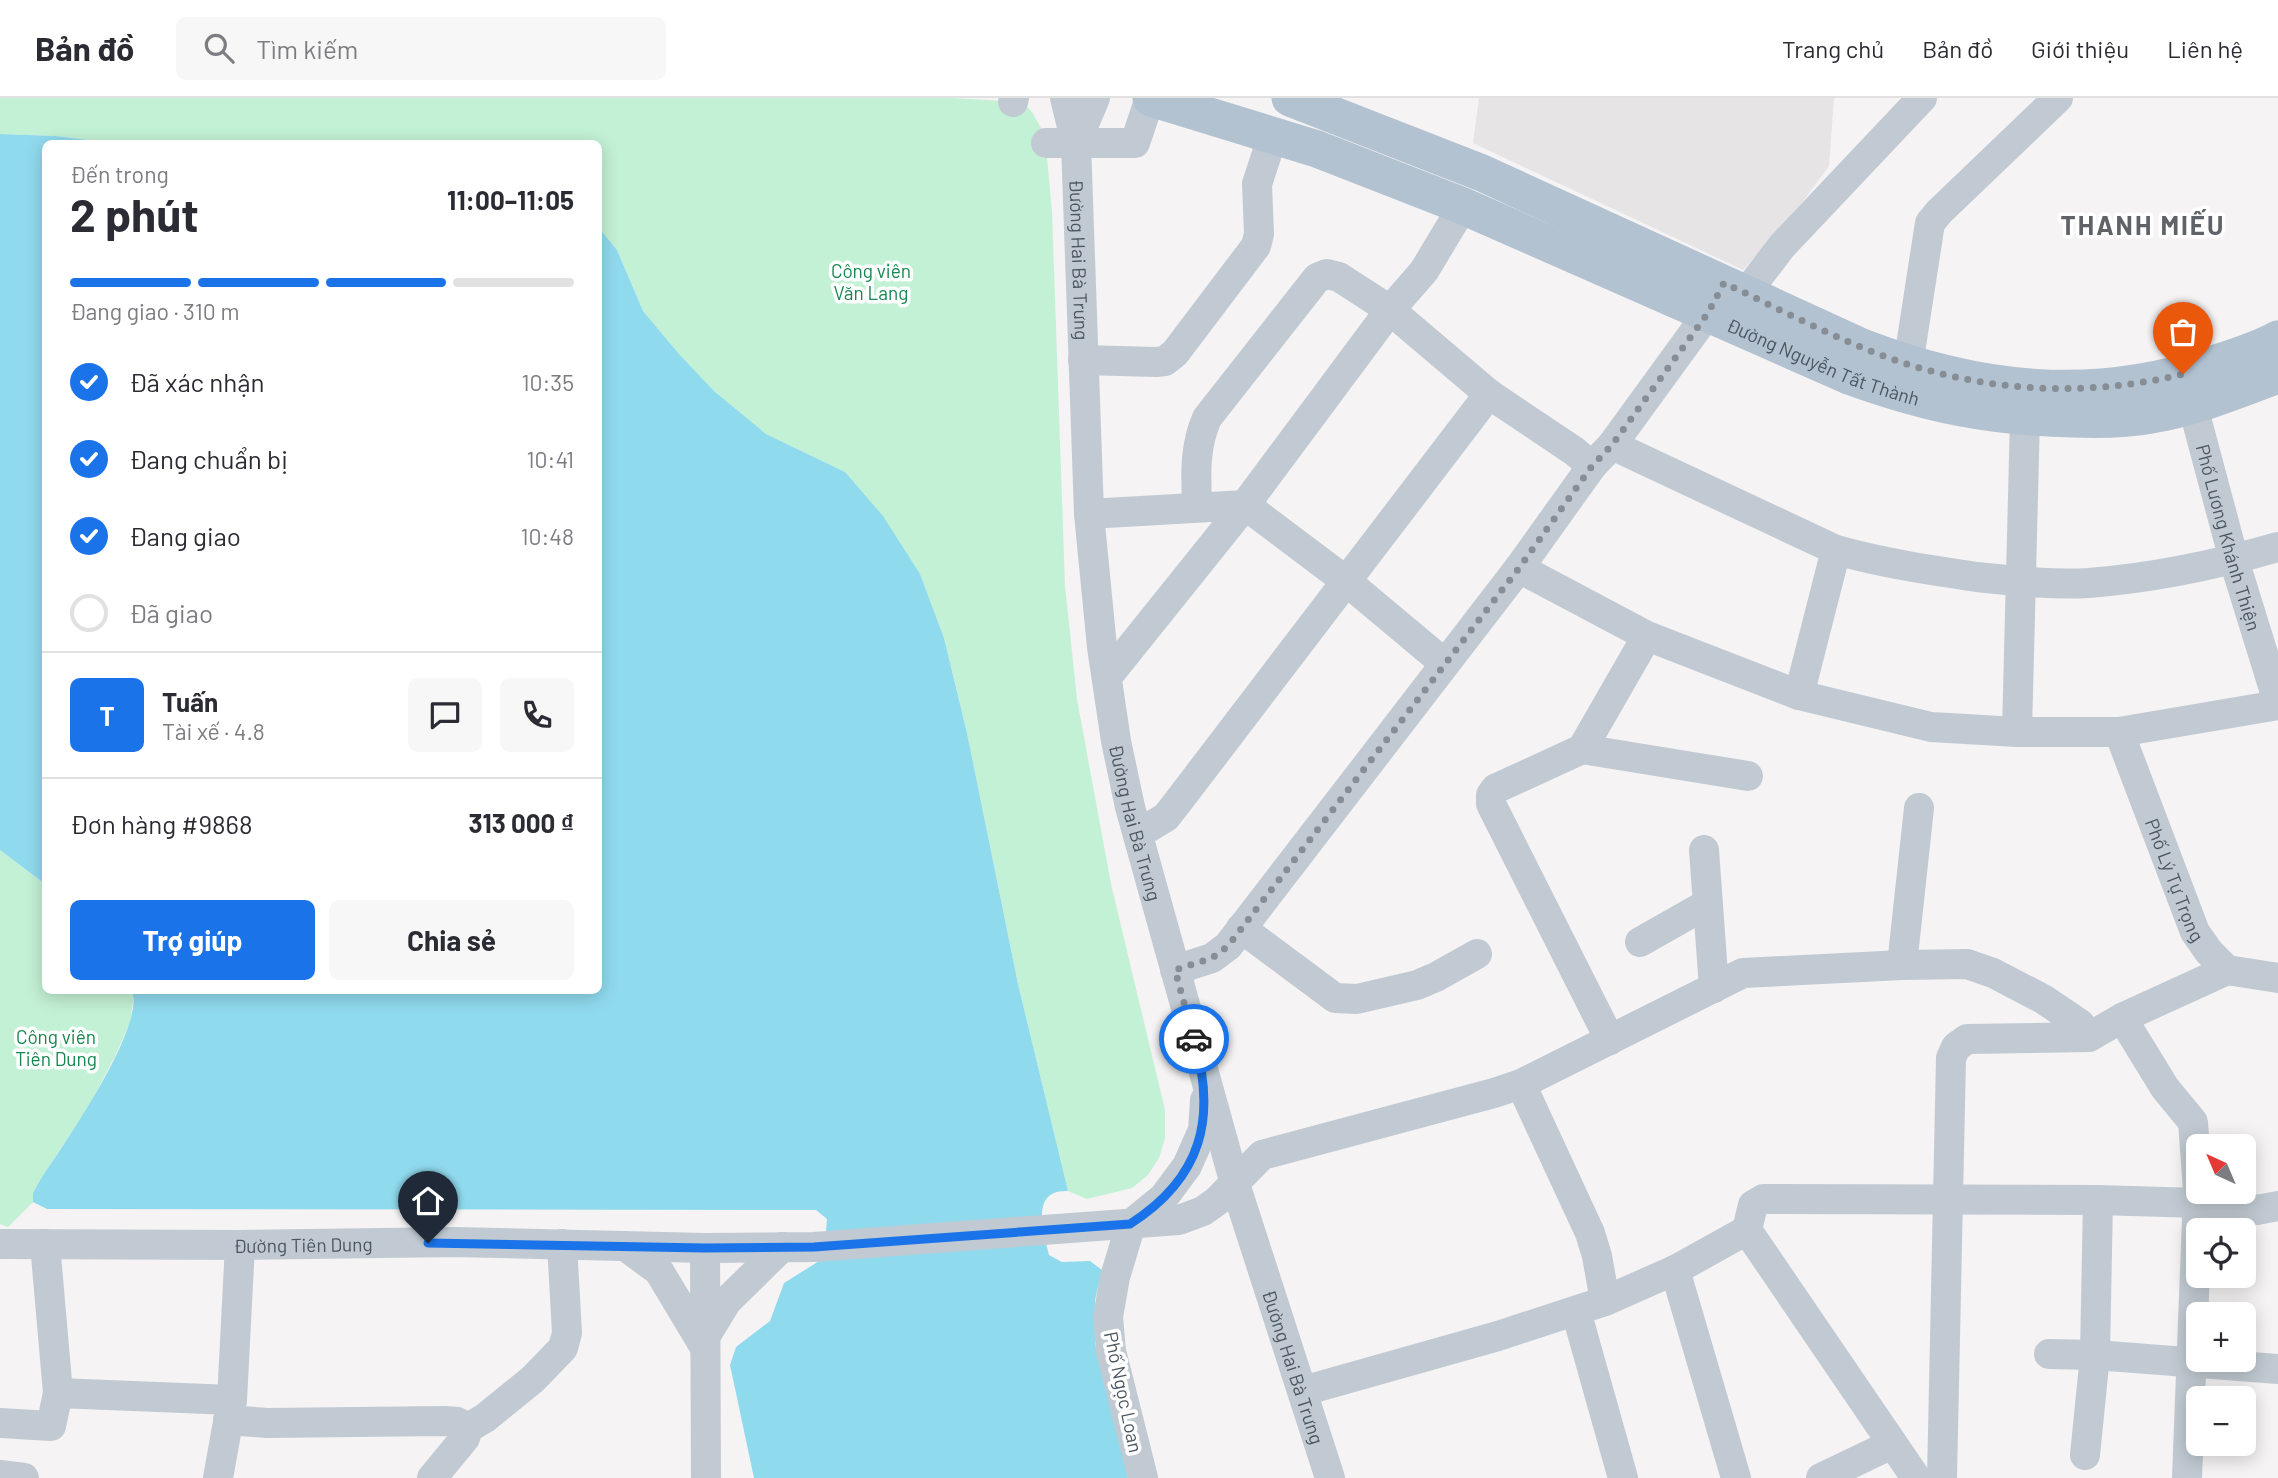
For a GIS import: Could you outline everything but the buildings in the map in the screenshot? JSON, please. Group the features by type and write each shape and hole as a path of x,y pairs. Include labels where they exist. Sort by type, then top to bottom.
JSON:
{"main road":[{"name":"Đường Nguyễn Tất Thành","path":"1151,98 1317,149 1464,206 1726,296 1908,365 1973,380 2029,388 2124,386 2189,390 2278,375"},
{"name":"Đường Nguyễn Tất Thành","path":"1290,98 1482,173 1726,296 1849,376 1899,394 1949,407 2025,418 2122,418 2151,415 2278,339"}],"street":[{"name":"Đường Hai Bà Trưng","path":"1065,98 1076,143 1089,514 1107,677 1120,762 1234,1184 1330,1478"},
{"name":"Đường Hai Bà Trưng","path":"1076,143 1095,98"},
{"path":"1046,143 1135,143 1151,98"},
{"path":"1175,970 1212,958 1228,946 1726,296 1782,246 1922,98"},
{"path":"1908,365 1930,223 2058,98"},
{"path":"1083,360 1156,362 1166,361 1175,353 1256,246 1259,234 1257,184 1273,135"},
{"path":"1107,677 1245,505 1390,310 1423,271 1464,206"},
{"path":"1197,507 1198,445 1207,418 1317,278 1327,274 1339,277 1390,310 1489,394 1574,451 1602,456 1836,550 1928,570 2021,582 2087,583 2166,574 2234,560 2278,547"},
{"name":"Phố Lương Khánh Thiện","path":"2189,390 2234,560 2278,704"},
{"path":"1138,834 1166,817 1489,394"},
{"path":"2017,732 2025,418"},
{"path":"1089,514 1245,505 1346,582 1444,663"},
{"path":"1799,695 1836,550"},
{"path":"1519,568 1647,636 1799,695 1931,727 2017,732 2119,732 2278,704"},
{"path":"1582,749 1647,636"},
{"name":"Phố Lý Tự Trọng","path":"2119,732 2195,932 2209,952 2227,970"},
{"path":"1610,1040 1491,804 1491,796 1495,789 1582,749 1748,776"},
{"path":"1902,965 1919,808"},
{"path":"1704,850 1714,988"},
{"path":"1640,942 1707,904"},
{"path":"1241,928 1335,998 1344,1000 1417,985 1477,954"},
{"path":"1117,1225 1179,1220 1203,1211 1217,1201 1262,1156 1276,1150 1521,1084 1742,973 1967,964 1993,973 2043,999 2080,1024 2089,1037"},
{"path":"1942,1478 1951,1058 1956,1047 1967,1039 2089,1037 2122,1018 2227,970 2278,978"},
{"path":"2122,1018 2165,1088 2193,1122 2194,1134"},
{"path":"1117,1225 1149,1211 1176,1184 1187,1166 1200,1140 1205,1115 1205,1086 1201,1064"},
{"path":"1521,1084 1590,1233 1605,1301"},
{"path":"1303,1391 1498,1336 1605,1301 1675,1270 1747,1230 1753,1205 1763,1199 2098,1200 2186,1196"},
{"path":"2085,1455 2095,1355 2098,1200"},
{"path":"2193,1302 2198,1204"},
{"path":"2233,1204 2257,1210 2278,1206"},
{"name":"Đường Tiên Dung","path":"0,1244 455,1242 705,1248 814,1247 1117,1225"},
{"name":"Phố Ngọc Loan","path":"1117,1225 1115,1277 1108,1317 1111,1351 1143,1478"},
{"path":"1747,1230 1916,1478"},
{"path":"0,1423 51,1426 58,1393 45,1244"},
{"path":"432,1478 465,1438 468,1428 485,1418 533,1378 563,1348 567,1333 562,1244"},
{"path":"218,1478 230,1410 240,1245"},
{"path":"625,1246 659,1271 705,1343"},
{"path":"705,1343 727,1301 782,1247"},
{"path":"705,1248 706,1478"},
{"path":"1675,1270 1736,1478"},
{"path":"1576,1311 1623,1478"},
{"path":"2049,1354 2186,1362"},
{"path":"2256,1367 2278,1369"},
{"path":"2187,1478 2190,1372"},
{"path":"58,1393 230,1410 267,1423 444,1421 457,1422 468,1428"},
{"path":"1821,1478 1892,1444"},
{"path":"0,1475 24,1478"}],"shaded area":[{"path":"1479,98 1834,98 1829,166 1802,203 1743,270 1473,143"}],"green space":[{"name":"Công viên Văn Lang","path":"0,98 951,98 1022,102 1032,112 1045,135 1052,212 1065,586 1077,699 1111,884 1165,1110 1165,1138 1159,1158 1148,1175 1132,1188 1087,1199 1068,1191 1018,984 967,733 944,638 920,574 845,472 766,434 736,411 679,354 643,311 617,250 602,232 602,140 83,140 0,134"},
{"name":"Công viên Tiên Dung","path":"0,850 42,882 42,994 134,995 130,1023 116,1054 90,1104 39,1182 33,1193 33,1202 8,1227 0,1224"}],"water":[{"path":"0,134 56,136 87,140 42,140 42,882 0,850"},
{"path":"602,232 617,250 643,311 679,354 715,392 766,434 845,472 883,516 920,574 944,638 967,733 1018,984 1068,1191 1056,1192 1048,1197 1044,1204 1042,1224 1049,1255 1062,1262 1090,1261 1102,1270 1095,1300 1095,1344 1128,1478 754,1478 730,1365 736,1347 770,1321 784,1283 824,1258 827,1219 816,1210 47,1209 33,1202 33,1193 115,1059 133,1008 132,994 602,994"}],"way so far":[{"path":"1194,1039 1175,970 1212,958 1228,946 1519,568 1592,466 1612,445 1708,313 1724,283 1862,347 1908,365 1946,375 2029,388 2092,388 2124,386 2183,374"}],"district":[{"name":"THANH MIẾU","path":"2143,224"}],"route":[{"path":"428,1243 705,1248 814,1247 1130,1224 1149,1211 1176,1184 1200,1140 1205,1115 1205,1086 1194,1039"}]}
